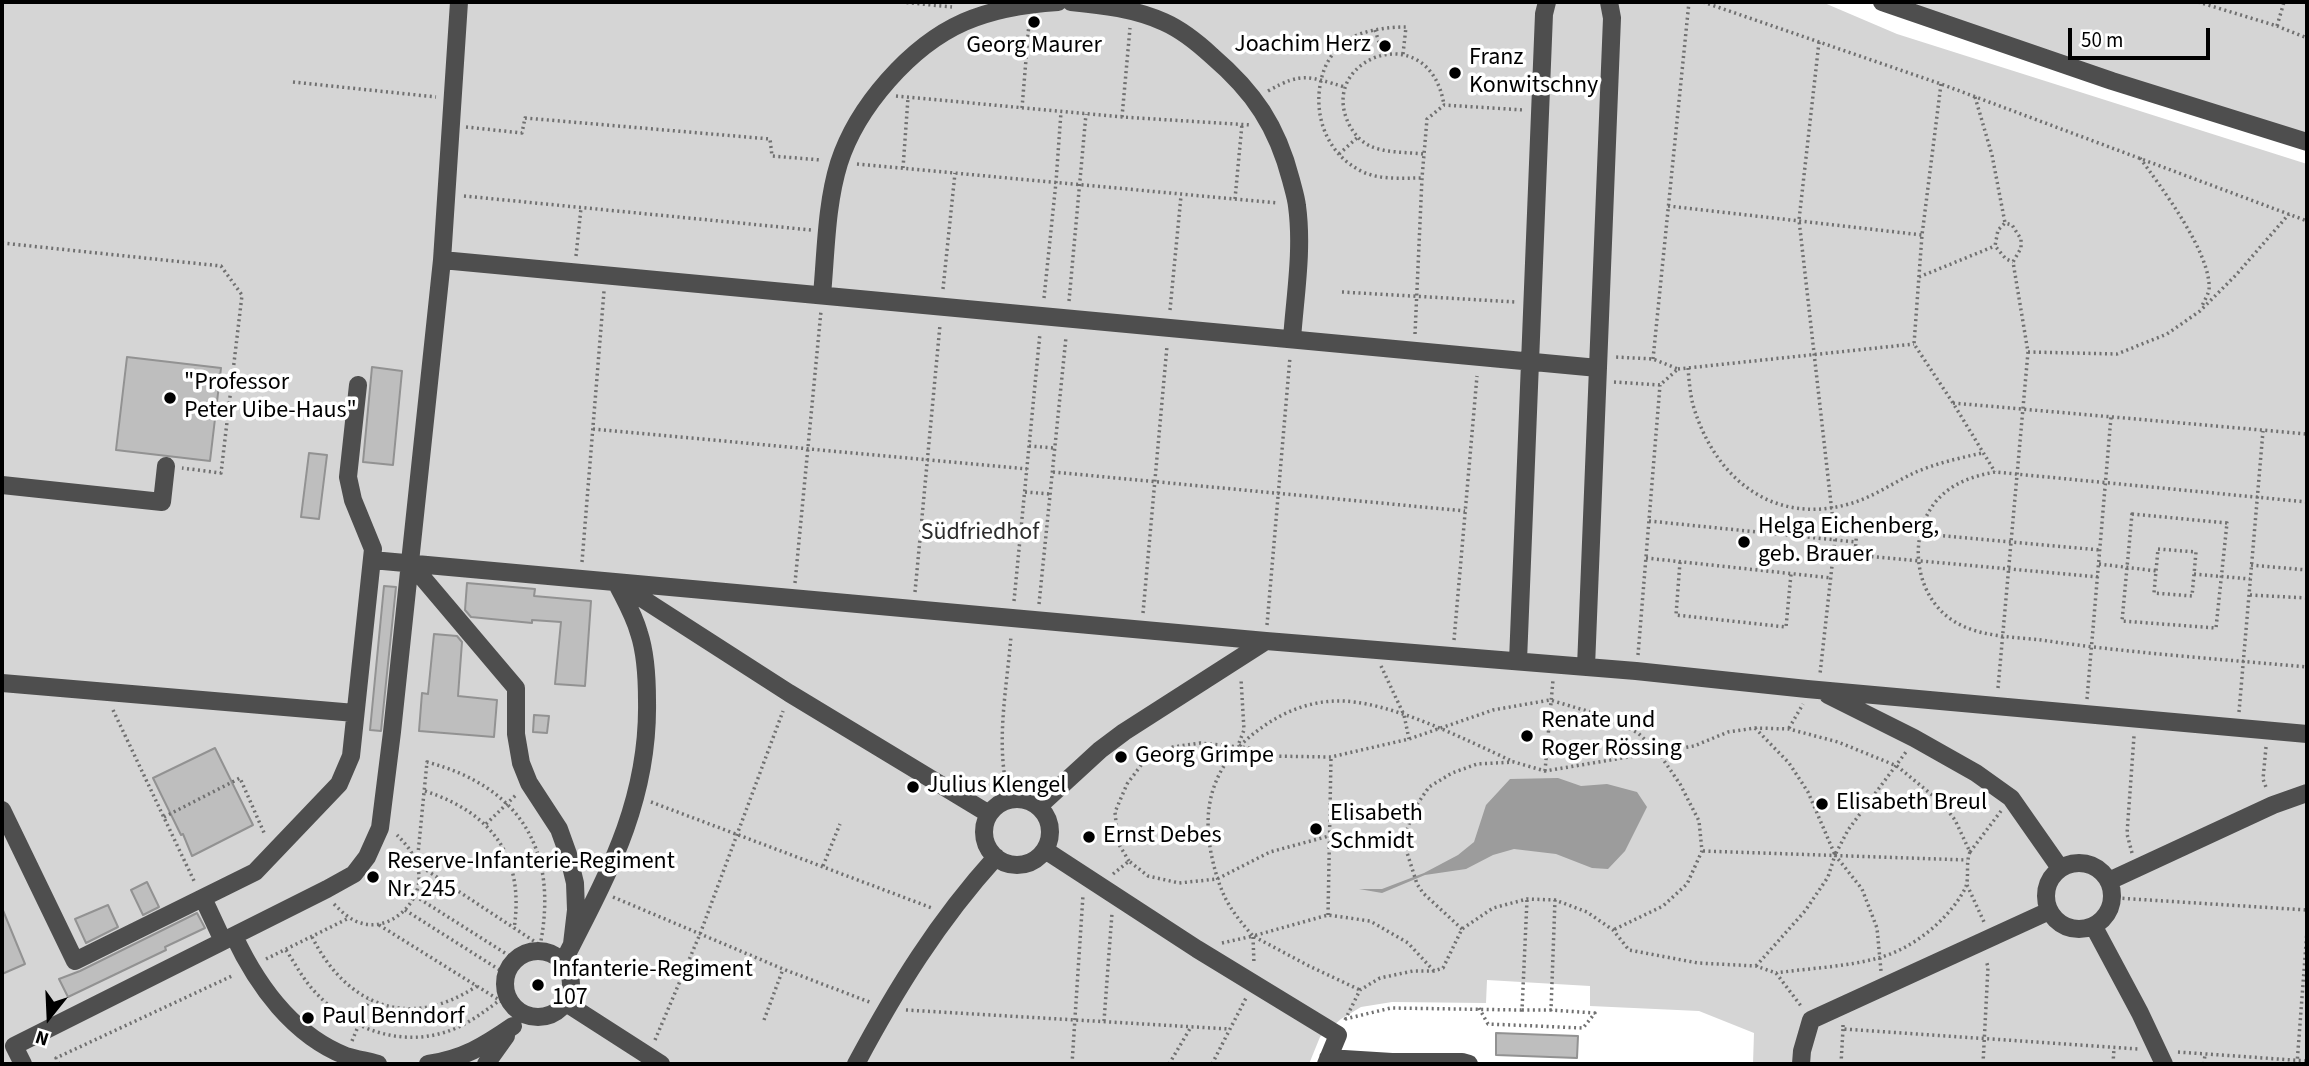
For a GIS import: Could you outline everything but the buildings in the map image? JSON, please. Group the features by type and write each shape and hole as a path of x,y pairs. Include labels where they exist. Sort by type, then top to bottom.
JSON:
{"street":[{"path":"23,1064 14,1046 354,874 367,857 380,828 411,564 442,260 459,2"},
{"path":"822,295 831,198 839,162 850,137 883,88 907,60 935,38 964,22 996,11 1058,2"},
{"path":"1071,2 1132,11 1166,23 1198,43 1231,72 1255,99 1272,127 1286,161 1297,205 1299,253 1292,339"},
{"path":"1518,661 1544,14 1547,2"},
{"path":"1586,667 1612,18 1609,2"},
{"path":"1882,2 2112,81 2307,142"},
{"path":"442,260 1598,368"},
{"path":"2,810 75,961 255,872 339,784 351,756 373,549 353,500 348,477 358,385"},
{"path":"2,485 162,502 166,466"},
{"path":"372,560 1266,641 1636,671 1813,690 2307,734"},
{"path":"411,564 516,688 516,734 521,763 529,783 559,829 575,883 576,910 572,944"},
{"path":"615,581 789,693 989,814"},
{"path":"560,959 572,944 598,891 637,797 646,734 647,678 640,634 632,612 615,581"},
{"path":"1039,806 1116,738 1266,641"},
{"path":"2,683 355,713"},
{"path":"1813,690 1914,738 1976,773 2011,798 2060,868"},
{"path":"2111,889 2137,869 2307,793"},
{"path":"1010,799 1028,800 1039,806 1050,825 1051,833 1045,850 1032,862 1007,863 996,857 987,847 985,822 989,814 1002,802 1010,799"},
{"path":"1045,850 1254,984 1342,1027 1327,1061 1469,1064"},
{"path":"856,1064 920,953 947,914 996,857"},
{"path":"2072,863 2098,867 2111,889 2107,914 2094,927 2069,928 2049,911 2047,885 2060,868 2072,863"},
{"path":"202,898 267,993 296,1024 345,1055 378,1064"},
{"path":"1801,1064 1811,1020 2049,911"},
{"path":"2094,927 2166,1058"},
{"path":"428,1064 448,1061 480,1049 516,1019 553,1014 566,1003 570,995 571,978 560,959 540,951 523,955 511,967 505,992 516,1019"},
{"path":"566,1003 655,1060"},
{"path":"486,1064 516,1019"}],"path":[{"path":"901,2 955,7"},
{"path":"1653,359 1689,2"},
{"path":"1703,2 1941,84 2307,221"},
{"path":"2198,2 2307,38"},
{"path":"2277,26 2284,2"},
{"path":"1022,108 1031,4"},
{"path":"1122,117 1132,11"},
{"path":"1403,54 1406,27 1376,30 1348,40 1325,66 1317,101 1328,140 1350,164 1366,173 1382,177 1422,178"},
{"path":"1376,30 1383,54"},
{"path":"1789,729 1813,690 1832,578 1835,539 1799,220 1819,42"},
{"path":"1423,154 1382,150 1372,147 1358,137 1349,126 1344,111 1345,87 1352,74 1367,61 1383,54 1403,54 1426,66 1435,77 1444,105"},
{"path":"1255,99 1283,83 1304,76 1345,87"},
{"path":"293,82 453,99"},
{"path":"1941,84 1922,235 1914,344 1995,472"},
{"path":"883,88 908,98 1272,127"},
{"path":"1975,97 1992,155 2005,223 1995,238 1995,246 2006,259 2013,262"},
{"path":"902,168 908,98"},
{"path":"1414,351 1427,119 1444,105 1540,112"},
{"path":"1010,799 1001,758 1061,112"},
{"path":"1037,620 1086,114"},
{"path":"451,126 523,133 525,118 770,139 772,156 1297,205"},
{"path":"1235,199 1242,124"},
{"path":"1339,154 1358,137"},
{"path":"2140,158 2173,203 2204,263 2209,291 2200,311"},
{"path":"914,608 955,173"},
{"path":"446,194 827,232"},
{"path":"1142,629 1182,195"},
{"path":"1668,206 1922,235"},
{"path":"575,272 581,207"},
{"path":"2028,352 2117,355 2167,334 2200,311 2236,275 2289,214"},
{"path":"1996,706 2028,352 2013,262 2021,248 2021,239 2012,225 2005,223"},
{"path":"2,243 221,266 242,295 221,473 166,466"},
{"path":"1919,277 1995,246"},
{"path":"581,578 605,275"},
{"path":"1342,292 1532,303"},
{"path":"794,598 822,295"},
{"path":"1266,641 1292,339"},
{"path":"1598,368 1653,359 1678,369 1914,344"},
{"path":"1452,656 1479,356"},
{"path":"1598,368 1660,385"},
{"path":"1688,368 1693,403 1704,435 1738,481 1758,497 1783,507 1807,510 1851,504 1918,471 1982,453"},
{"path":"1636,671 1660,385 1678,369"},
{"path":"1953,403 2307,434"},
{"path":"2085,715 2111,416"},
{"path":"593,429 1027,469"},
{"path":"2238,728 2263,430"},
{"path":"1029,446 1055,448"},
{"path":"1052,471 1465,511"},
{"path":"2307,502 1995,472 1974,476 1955,485 1938,499 1926,516 1920,534 1918,561 1921,578 1930,597 1943,613 1961,626 1981,633 2091,647 2307,667"},
{"path":"1025,492 1050,494"},
{"path":"2132,514 2227,523 2222,576 2217,628 2122,621 2132,514"},
{"path":"1649,521 1856,542"},
{"path":"2098,577 1855,555 1857,528 2100,550"},
{"path":"2158,549 2196,552 2194,574 2192,596 2154,593 2158,549"},
{"path":"1646,558 1832,578"},
{"path":"1680,562 1676,615 1786,627 1791,574"},
{"path":"2099,564 2157,571"},
{"path":"2251,565 2307,570"},
{"path":"2194,574 2249,579"},
{"path":"2249,595 2307,598"},
{"path":"1381,650 1381,670 1404,715 1409,739"},
{"path":"1240,659 1244,730 1238,745 1223,766 1208,802 1209,844 1217,879 1232,910 1253,936 1360,990"},
{"path":"1545,771 1554,664"},
{"path":"104,692 202,898"},
{"path":"655,1060 789,693"},
{"path":"1403,840 1329,836 1270,852 1217,879 1180,883 1148,876 1129,861 1118,843 1115,812 1127,783 1148,756 1173,747 1200,743 1238,745 1267,756 1331,757 1409,739 1493,710 1550,700 1604,716 1637,733 1658,752 1680,784 1699,821 1702,851 1687,884 1663,906 1614,930"},
{"path":"1238,745 1274,718 1305,706 1333,701 1359,702 1404,715 1514,762 1545,771 1695,746 1728,733 1755,728 1789,729 1838,742 1897,766 1943,804 1955,820 1970,852"},
{"path":"2136,719 2127,834 2137,869"},
{"path":"1755,728 1789,763 1808,792 1835,855 1862,889 1877,928 1882,987"},
{"path":"2267,730 2263,779 2273,806"},
{"path":"1756,966 1805,911 1828,877 1835,855 1848,831 1897,766 1914,738"},
{"path":"1328,915 1331,757"},
{"path":"327,890 335,905 349,918 364,925 393,920 405,910 415,896 419,880 417,864 427,762 456,770 481,783 507,804 527,829 538,853 546,884 546,918 540,946"},
{"path":"1462,929 1423,893 1417,884 1403,840 1416,806 1429,788 1452,773 1477,764 1514,762"},
{"path":"164,817 240,778 273,853"},
{"path":"486,824 529,783"},
{"path":"424,790 467,809 486,824 504,850 514,873 518,906 514,929"},
{"path":"637,797 947,914"},
{"path":"1983,1064 1989,967 1985,939 1967,885 1967,860 1970,852 2011,798"},
{"path":"823,866 840,824"},
{"path":"380,828 397,835 411,849 417,864 560,959"},
{"path":"1702,851 1967,860"},
{"path":"1072,1064 1074,1020 1099,885 1129,861"},
{"path":"1099,885 1104,1021"},
{"path":"1342,1027 1360,990 1380,978 1443,968 1462,929 1493,908 1527,899 1555,900 1587,912 1614,930 1629,950 1698,963 1756,966 1776,973 1880,958 1918,940 1954,906 1967,885"},
{"path":"2111,889 2307,910"},
{"path":"598,891 783,969 887,1009 1229,1029"},
{"path":"415,896 511,967"},
{"path":"1522,1010 1527,899"},
{"path":"1551,1010 1555,900"},
{"path":"405,910 511,967"},
{"path":"1197,949 1328,915 1370,921 1408,943 1434,971"},
{"path":"59,1064 56,1058 349,918"},
{"path":"377,924 500,1000 516,1019"},
{"path":"2297,1062 2307,931"},
{"path":"312,936 330,967 347,985 369,1000 397,1008 437,1007 457,999 477,986"},
{"path":"1212,1064 1254,984 1253,936"},
{"path":"286,950 315,992 332,1009 358,1026 403,1037 427,1036 453,1029 477,1017 500,1000"},
{"path":"764,1020 783,969"},
{"path":"1776,973 1811,1020"},
{"path":"345,1055 369,1000"},
{"path":"1841,1064 1842,1006"},
{"path":"1342,1027 1391,1008 1479,1008 1595,1013 1583,1028 1488,1024 1479,1008"},
{"path":"1169,1064 1191,1027"},
{"path":"1843,1029 2149,1050"},
{"path":"2113,1064 2114,1048"},
{"path":"2204,1064 2205,1054"},
{"path":"2166,1058 2205,1054 2307,1061"},
{"path":"2254,1058 2254,1064"}],"green space":[{"name":"Südfriedhof","path":"2,2 1822,2 1897,34 2307,164 2307,1064 1753,1064 1754,1033 1699,1011 1590,1006 1590,986 1487,980 1486,1003 1392,1002 1361,1007 1341,1019 1320,1037 1309,1064 2,1064"},
{"path":"1882,2 2307,2 2307,142"}],"shaded area":[{"path":"1558,778 1581,786 1607,784 1637,792 1647,807 1625,851 1608,869 1592,868 1556,854 1514,849 1493,855 1466,869 1425,875 1382,893 1359,889 1382,889 1424,873 1458,855 1474,842 1486,805 1510,779"}],"place":[{"name":"Georg Maurer","path":"1034,22"},
{"name":"Joachim Herz","path":"1385,46"},
{"name":"Franz Konwitschny","path":"1455,73"},
{"name":"\"Professor Peter Uibe-Haus\"","path":"170,398"},
{"name":"Helga Eichenberg, geb. Brauer","path":"1744,542"},
{"name":"Renate und Roger Rössing","path":"1527,736"},
{"name":"Georg Grimpe","path":"1121,757"},
{"name":"Julius Klengel","path":"913,787"},
{"name":"Elisabeth Breul","path":"1822,804"},
{"name":"Elisabeth Schmidt","path":"1316,829"},
{"name":"Ernst Debes","path":"1089,837"},
{"name":"Reserve-Infanterie-Regiment Nr. 245","path":"373,877"},
{"name":"Infanterie-Regiment 107","path":"538,985"},
{"name":"Paul Benndorf","path":"308,1018"}]}
